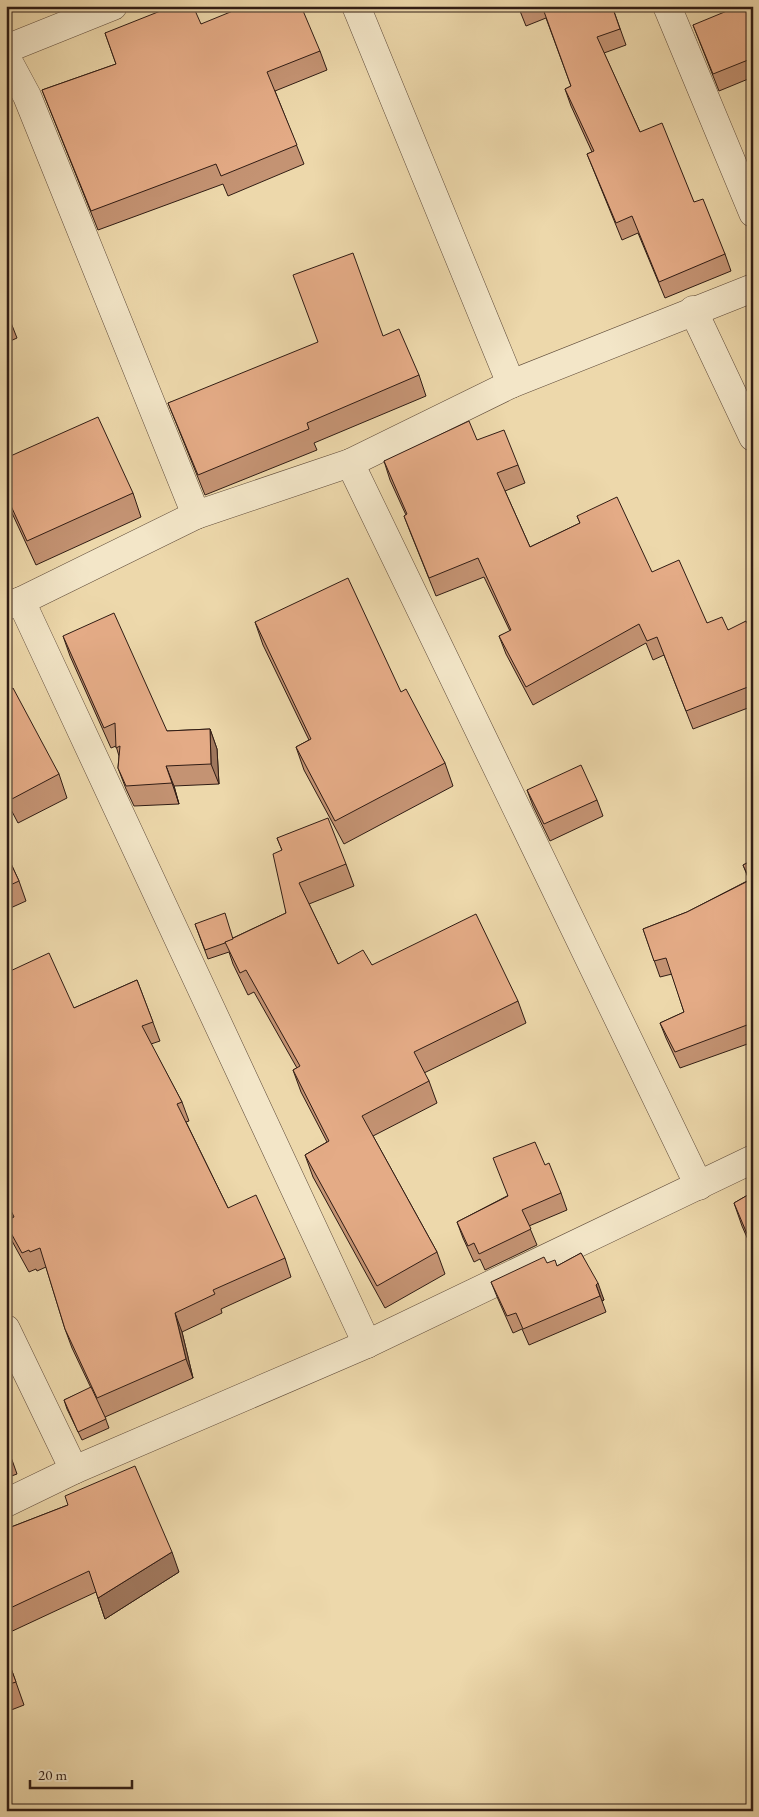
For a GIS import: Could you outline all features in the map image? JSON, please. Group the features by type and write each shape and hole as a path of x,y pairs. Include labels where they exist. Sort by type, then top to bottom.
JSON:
{"street":[{"path":"6,49 113,6"},
{"path":"356,6 512,384"},
{"path":"667,6 753,213"},
{"path":"6,57 27,96 196,515"},
{"path":"367,1344 13,603 196,515 350,463 512,384 693,310 753,288"},
{"path":"693,310 753,436"},
{"path":"350,463 699,1186"},
{"path":"6,1503 74,1470 367,1344 753,1159"},
{"path":"6,1329 74,1470"}],"building":[{"path":"173,6 193,6 201,24 245,6 301,6 320,51 267,72 297,145 221,176 216,164 91,211 42,90 116,64 105,33"},
{"path":"519,6 528,6 520,10"},
{"path":"542,6 612,6 620,29 597,37 640,132 662,123 694,202 703,199 725,254 659,282 632,216 616,223 587,154 594,151 565,89 571,86"},
{"path":"739,6 751,6 753,11 753,58 713,74 693,25"},
{"path":"753,157 753,169 749,159"},
{"path":"353,253 383,336 399,329 419,375 307,423 309,429 198,475 168,403 318,342 293,275"},
{"path":"6,310 11,322 6,324"},
{"path":"98,417 133,493 27,541 6,495 6,458"},
{"path":"469,421 477,440 504,430 518,465 497,473 530,547 580,523 577,516 617,497 652,572 679,560 707,623 722,617 728,630 746,621 753,635 753,685 686,711 657,637 647,641 639,624 526,687 499,636 511,630 478,558 429,578 404,516 407,514 384,461"},
{"path":"348,578 401,692 406,689 445,763 335,821 296,747 311,739 255,622"},
{"path":"114,613 167,731 210,729 211,764 166,766 172,783 126,786 118,768 120,746 116,748 115,723 104,728 63,636"},
{"path":"13,688 59,774 10,800 6,793 6,692"},
{"path":"581,765 597,800 544,824 527,790"},
{"path":"328,818 346,864 299,883 338,964 363,950 372,965 476,914 518,1001 414,1052 429,1081 362,1116 437,1252 377,1286 305,1155 329,1141 293,1070 300,1066 246,970 240,973 225,942 286,913 273,854 282,850 277,838"},
{"path":"6,853 19,881 6,887"},
{"path":"753,860 753,1040 747,1025 675,1052 660,1023 684,1012 666,958 654,961 643,929 687,912 750,880 743,865"},
{"path":"225,913 233,939 205,950 195,924"},
{"path":"49,953 74,1008 137,980 153,1022 142,1026 182,1102 177,1104 228,1208 256,1195 285,1258 213,1290 215,1294 175,1313 186,1359 97,1398 65,1329 40,1248 22,1253 6,1224 6,1221 14,1217 6,1200 6,973"},
{"path":"535,1142 545,1165 549,1163 561,1193 522,1210 531,1229 479,1254 474,1243 468,1246 457,1222 508,1196 493,1158"},
{"path":"753,1192 753,1248 734,1203"},
{"path":"581,1253 598,1283 596,1285 600,1296 523,1329 516,1313 507,1316 491,1282 544,1257 547,1263 555,1260 557,1266"},
{"path":"91,1387 106,1419 78,1432 64,1400"},
{"path":"6,1444 10,1455 6,1456"},
{"path":"135,1466 172,1552 98,1598 89,1571 6,1610 6,1529 68,1505 65,1496"},
{"path":"6,1655 16,1682 6,1685"}]}
